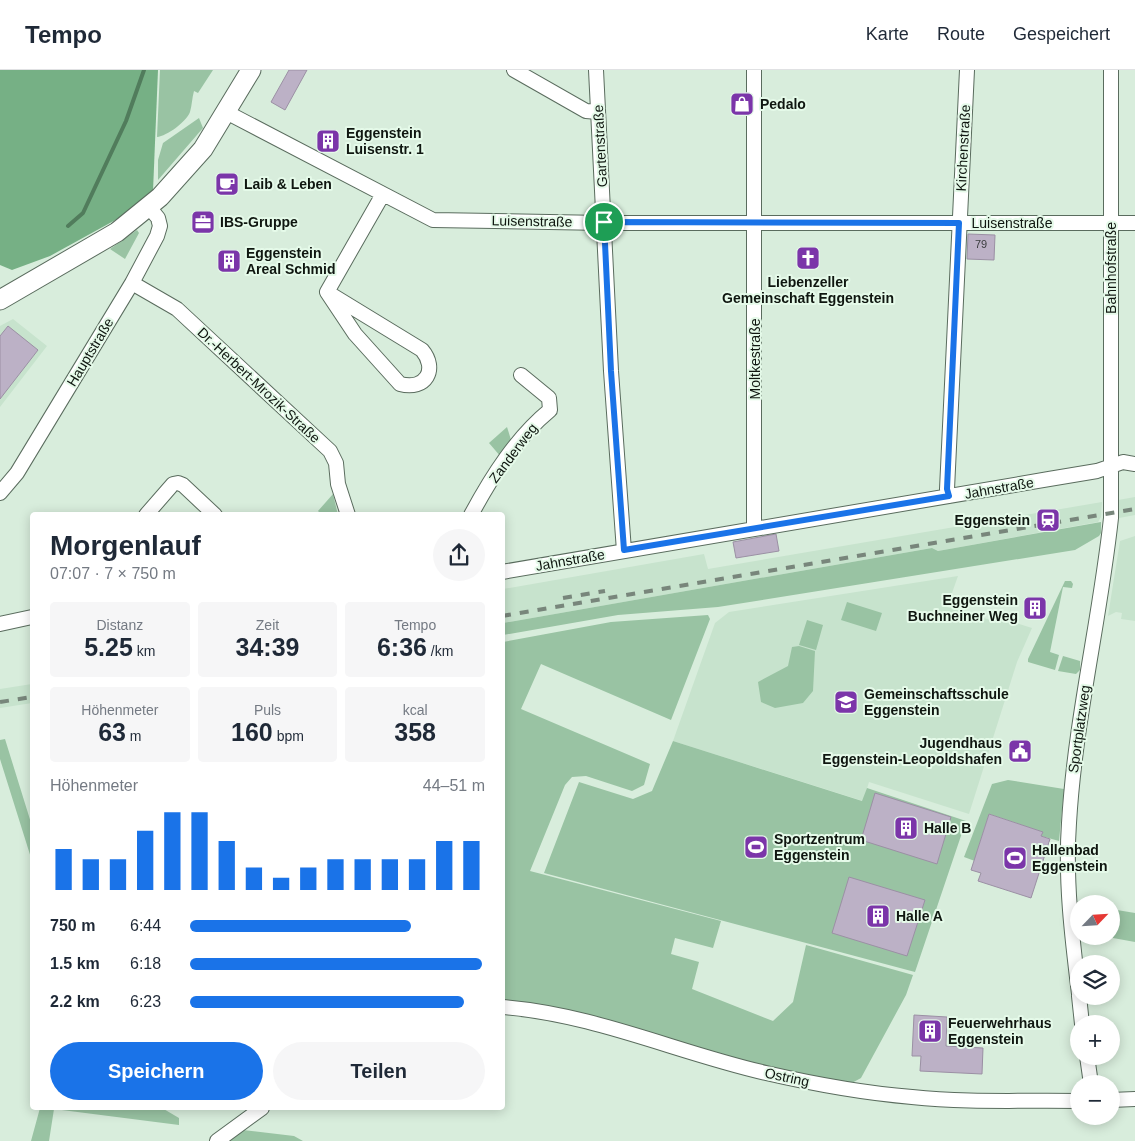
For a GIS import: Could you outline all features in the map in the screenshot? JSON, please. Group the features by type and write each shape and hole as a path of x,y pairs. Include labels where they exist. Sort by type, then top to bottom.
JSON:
{"street":[{"path":"0,300 117,232 149,207 191,165 251,70"},
{"path":"514,70 586,111 598,112"},
{"name":"Gartenstraße","path":"596,70 611,371 624,550"},
{"name":"Moltkestraße","path":"754,70 754,528"},
{"name":"Kirchenstraße","path":"949,496 947,489 967,70"},
{"name":"Bahnhofstraße","path":"1110,465 1111,70"},
{"name":"Luisenstraße","path":"226,112 433,220 1135,223"},
{"path":"327,292 383,194"},
{"name":"Hauptstraße","path":"0,493 17,473 132,283 157,236 160,226 158,218 149,207"},
{"name":"Dr.-Herbert-Mrozik-Straße","path":"132,283 177,309 330,451 336,462 338,484 347,512"},
{"path":"327,292 422,350 428,357 430,369 426,378 418,385 400,384 355,334 327,292"},
{"name":"Zanderweg","path":"474,512 495,472 530,426 550,410 549,398 521,375"},
{"name":"Jahnstraße","path":"505,571 1097,471 1110,465 1124,462 1135,464"},
{"name":"Sportplatzweg","path":"1074,955 1070,917 1069,826 1075,762 1089,657 1107,553 1111,518 1110,465"},
{"path":"149,512 173,484 178,483 183,485 212,512"},
{"path":"0,624 30,617"},
{"name":"Ostring","path":"505,1007 532,1009 580,1019 741,1067 806,1082 859,1091 950,1099 999,1101 1070,1100"},
{"path":"1120,1100 1135,1099"},
{"path":"217,1141 259,1110"}],"shaded area":[{"path":"160,70 213,70 198,93 194,91 190,112 185,120 171,131 157,137"},
{"path":"199,118 203,128 158,180 158,160 163,143"},
{"path":"137,230 139,233 125,259 110,249"},
{"path":"13,319 47,346 0,407 0,326"},
{"path":"507,427 512,443 501,457 489,443"},
{"path":"333,494 337,512 318,511"},
{"path":"1135,497 1135,515 1119,518 1118,500"},
{"path":"1102,502 1101,517 1098,522 938,551 932,548 505,623 505,589 704,554 708,569"},
{"path":"1101,522 1101,533 1099,536 1075,550 718,607 618,615 505,635 505,623 932,548 938,551"},
{"path":"1135,536 1135,621 1121,619 1122,613 1116,612 1108,616 1120,541"},
{"name":"Gemeinschaftsschule Eggenstein","path":"958,576 947,607 994,621 996,617 1032,628 1017,662 969,814 869,782 863,801 673,741 715,623 729,612"},
{"path":"1065,581 1071,581 1073,584 1072,588 1063,587 1050,652 1059,655 1055,670 1028,662 1028,659"},
{"path":"847,602 882,613 876,631 841,620"},
{"path":"708,615 710,619 671,720 541,664 521,709 650,764 644,785 632,791 586,776 572,777 565,785 530,871 721,921 713,948 675,938 671,954 699,962 692,989 773,1021 793,1002 806,945 913,975 906,995 861,1078 850,1084 755,1064 614,1022 559,1008 505,1000 505,642 611,622"},
{"path":"807,620 823,625 816,650 799,645"},
{"path":"799,646 815,651 813,691 803,703 775,708 761,702 758,682 788,666 792,647"},
{"path":"1063,656 1080,661 1080,670 1076,674 1058,671"},
{"path":"30,684 30,703 0,708 0,689"},
{"path":"5,739 30,820 30,855 0,759 0,740"},
{"name":"Sportzentrum Eggenstein","path":"673,741 862,801 867,788 966,821 915,972 544,873 579,782 633,799 652,791"},
{"path":"1008,780 1064,789 1059,841 1041,836 1042,832 989,814 977,852 983,864 964,857 992,784"},
{"path":"1120,910 1135,913 1135,942 1120,939"},
{"path":"39,1110 54,1110 49,1141 31,1141"},
{"path":"62,1110 165,1110 179,1118 179,1125"},
{"path":"243,1130 294,1136 303,1141 228,1141"}],"green space":[{"path":"0,70 158,70 153,191 119,218 50,256 12,270 0,265"}],"building":[{"path":"289,70 307,70 285,110 271,102"},
{"path":"968,234 995,235 994,260 967,259"},
{"path":"8,326 38,350 0,399 0,336"},
{"path":"776,534 779,551 736,558 733,542"},
{"name":"Halle B","path":"875,793 951,817 937,864 861,840"},
{"name":"Hallenbad Eggenstein","path":"989,814 1043,832 1041,836 1050,839 1031,898 978,881 981,873 971,870"},
{"name":"Halle A","path":"849,877 925,900 907,956 832,933"},
{"name":"Feuerwehrhaus Eggenstein","path":"914,1015 947,1017 946,1046 983,1048 982,1074 920,1071 921,1056 912,1056"}],"waterway":[{"path":"68,226 83,213 126,121 144,70"}],"railway":[{"path":"505,615 1135,509"},
{"path":"563,598 605,591"},
{"path":"0,702 30,697"}],"place":[{"name":"Pedalo","path":"742,104"},
{"name":"Eggenstein Luisenstr. 1","path":"328,141"},
{"name":"Laib & Leben","path":"227,184"},
{"name":"IBS-Gruppe","path":"203,222"},
{"name":"Liebenzeller Gemeinschaft Eggenstein","path":"808,258"},
{"name":"Eggenstein Areal Schmid","path":"229,261"},
{"name":"Eggenstein","path":"1048,520"},
{"name":"Eggenstein Buchneiner Weg","path":"1035,608"},
{"name":"Gemeinschaftsschule Eggenstein","path":"846,702"},
{"name":"Jugendhaus Eggenstein-Leopoldshafen","path":"1020,751"},
{"name":"Halle B","path":"906,828"},
{"name":"Sportzentrum Eggenstein","path":"756,847"},
{"name":"Hallenbad Eggenstein","path":"1015,858"},
{"name":"Halle A","path":"878,916"},
{"name":"Feuerwehrhaus Eggenstein","path":"930,1031"}],"route":[{"path":"604,222 959,223 947,489 949,496 624,550 611,371 604,222"}]}
